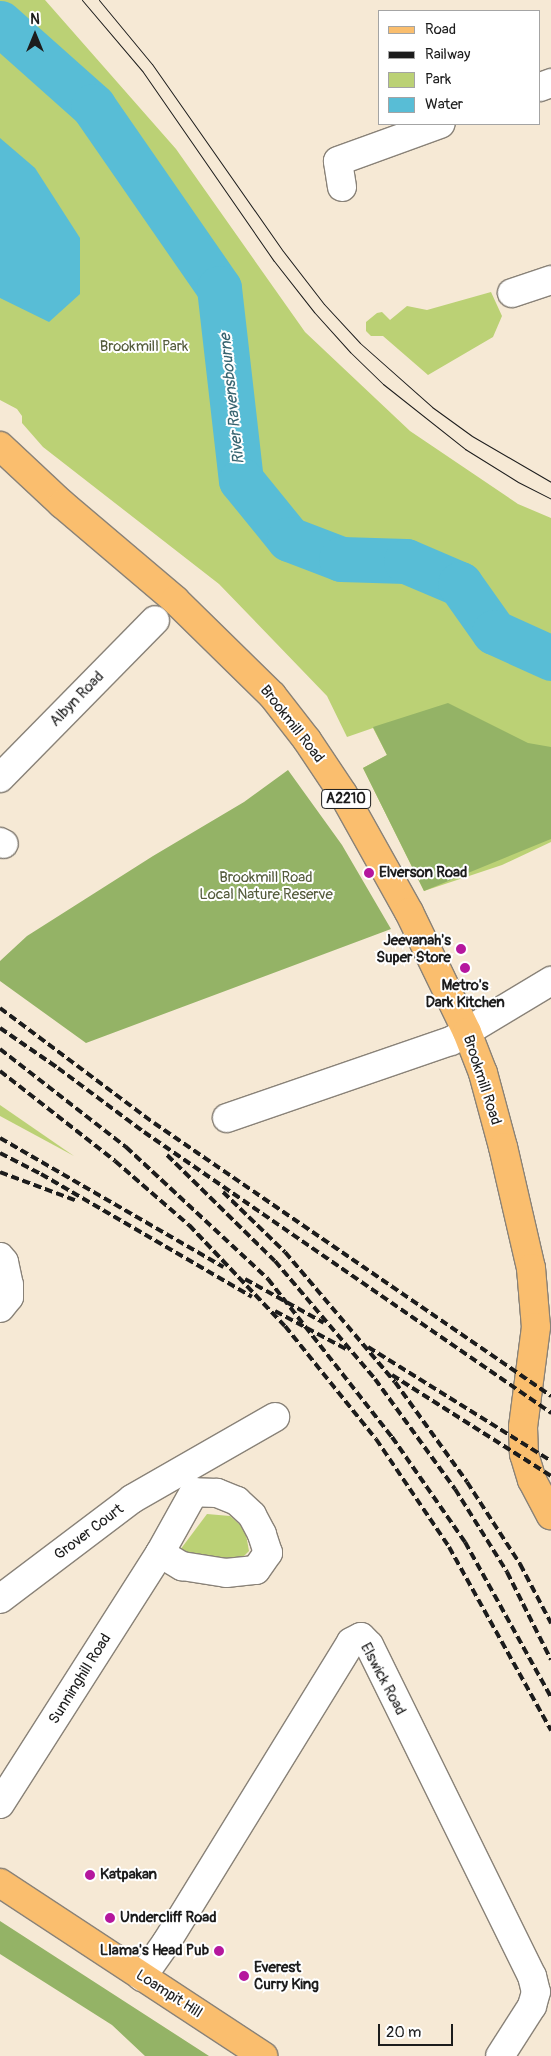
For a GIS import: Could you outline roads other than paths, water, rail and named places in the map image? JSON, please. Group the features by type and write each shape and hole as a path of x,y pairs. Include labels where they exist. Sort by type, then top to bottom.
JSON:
{"main road":[{"name":"Brookmill Road","path":"0,446 62,504 175,600 272,695 307,740 344,794 409,912 467,1032 483,1073 504,1148 543,1325 522,1427 524,1454 532,1480 551,1515"},
{"name":"Loampit Hill","path":"0,1883 263,2056"}],"street":[{"path":"342,187 338,161 437,125"},
{"path":"512,293 551,280"},
{"name":"Albyn Road","path":"0,778 155,620"},
{"path":"227,1118 451,1041 551,980"},
{"path":"0,1257 4,1262 9,1285 8,1297 0,1308"},
{"name":"Grover Court","path":"0,1598 132,1499 188,1482 275,1417"},
{"path":"160,1553 182,1566 226,1574 256,1570 268,1552 262,1534 252,1515 237,1500 188,1482"},
{"name":"Sunninghill Road","path":"0,1804 160,1553 188,1482"},
{"name":"Elswick Road","path":"142,1977 166,1943 351,1642 361,1637 369,1645 532,1976 536,1992 532,2006 500,2056"}],"water":[{"path":"0,138 35,168 80,238 80,294 49,322 0,298"}],"waterway":[{"name":"River Ravensbourne","path":"0,23 93,106 219,288 241,480 289,539 341,559 406,561 460,584 494,632 551,658"}],"tram line":[{"path":"82,0 143,72 274,261 314,312 350,352 383,384 465,449 518,482 551,499"},
{"path":"99,0 152,64 283,251 324,304 360,343 432,407 472,436 551,482"}],"railway":[{"path":"0,1008 154,1123 551,1396"},
{"path":"0,1028 58,1068 144,1132 551,1413"},
{"path":"0,1049 126,1147 268,1279 392,1437 465,1542 551,1697"},
{"path":"0,1071 115,1161 189,1225 285,1326 376,1439 449,1547 551,1730"},
{"path":"0,1138 223,1267"},
{"path":"0,1153 41,1174 252,1297"},
{"path":"167,1155 275,1261 375,1379 455,1489 507,1572 551,1660"},
{"path":"0,1172 75,1200"},
{"path":"223,1192 285,1252 395,1382 467,1482 520,1564 551,1623"},
{"path":"245,1279 324,1323"},
{"path":"275,1311 346,1349"},
{"path":"368,1347 551,1461"},
{"path":"392,1375 551,1476"}],"place":[{"name":"Elverson Road","path":"369,873"},
{"name":"Jeevanah's Super Store","path":"461,949"},
{"name":"Metro's Dark Kitchen","path":"465,968"},
{"name":"Katpakan","path":"90,1875"},
{"name":"Undercliff Road","path":"110,1918"},
{"name":"Llama's Head Pub","path":"219,1951"},
{"name":"Everest Curry King","path":"244,1976"}],"park label":[{"name":"Brookmill Park","path":"144,347"},
{"name":"Brookmill Road Local Nature Reserve","path":"266,886"}]}
